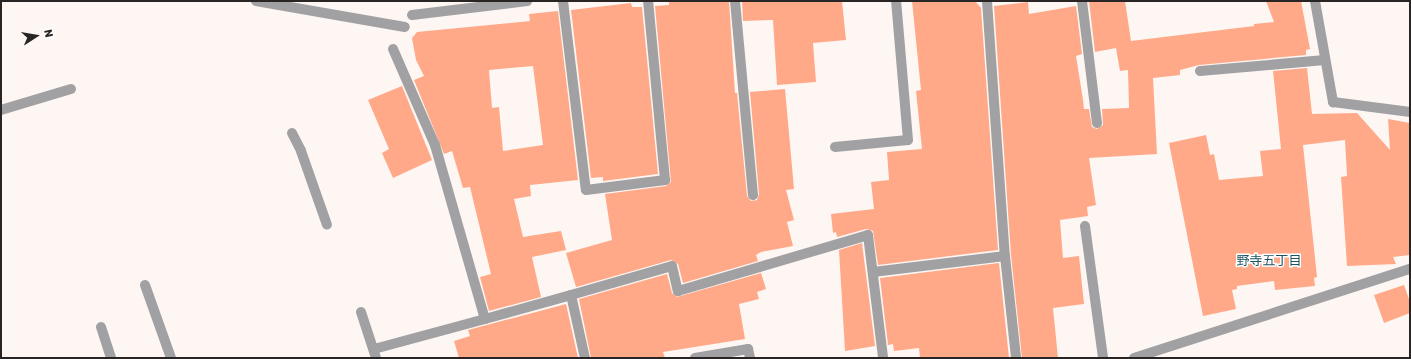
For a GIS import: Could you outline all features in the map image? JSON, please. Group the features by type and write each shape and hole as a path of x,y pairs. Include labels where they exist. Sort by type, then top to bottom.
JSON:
{"street":[{"path":"256,1 405,27"},
{"path":"412,15 527,1"},
{"path":"563,1 586,190 665,180 648,1"},
{"path":"735,1 753,195"},
{"path":"835,147 908,140 896,1"},
{"path":"988,1 1006,256 1016,358"},
{"path":"1082,1 1097,123"},
{"path":"1315,1 1333,102 1410,112"},
{"path":"393,49 435,145 485,318"},
{"path":"1200,71 1326,60"},
{"path":"1,110 71,89"},
{"path":"292,133 301,151 327,225"},
{"path":"1084,226 1103,358"},
{"path":"361,312 375,354 485,318 672,266 678,291 868,235 883,358"},
{"path":"873,272 1006,256"},
{"path":"1134,358 1410,269"},
{"path":"145,285 171,358"},
{"path":"571,295 585,358"},
{"path":"101,327 111,358"},
{"path":"695,358 748,349 750,358"}],"building":[{"path":"669,1 729,1 735,93 737,93 747,196 751,201 757,200 759,194 750,92 785,89 794,189 786,190 794,220 787,222 793,246 761,252 756,255 758,261 683,283 678,264 671,260 576,287 566,253 612,240 605,194 666,186 671,182 655,6 669,5"},
{"path":"742,1 842,1 846,40 813,43 816,82 777,85 773,20 743,21"},
{"path":"912,1 975,1 981,8 998,250 878,265 873,231 866,229 837,237 836,232 833,233 831,214 874,209 871,182 889,180 887,152 922,149 916,91 921,90"},
{"path":"1089,1 1125,1 1131,41 1254,26 1254,24 1274,22 1266,1 1301,1 1310,49 1306,50 1306,55 1199,65 1180,70 1180,75 1153,78 1157,154 1089,158 1096,205 1087,207 1088,216 1060,220 1063,258 1079,256 1084,304 1053,308 1058,358 1022,358 1011,255 994,6 1028,2 1029,14 1076,6 1082,54 1076,56 1084,109 1089,109 1092,127 1097,129 1103,125 1102,109 1129,108 1128,70 1120,71 1116,48 1095,52"},
{"path":"631,3 632,7 642,7 658,174 603,181 603,177 591,178 571,10"},
{"path":"558,11 578,180 530,185 531,196 514,199 523,237 561,231 566,250 532,257 541,297 489,311 480,277 491,274 470,187 463,188 452,151 444,154 414,80 424,76 416,60 412,38 417,32 530,21 529,14","holes":["533,66 543,145 503,151 499,107 492,108 489,70"]},
{"path":"1307,68 1312,114 1357,113 1390,150 1388,119 1410,123 1410,255 1393,257 1396,264 1347,266 1341,177 1347,176 1345,140 1303,145 1317,277 1314,278 1315,286 1275,290 1274,281 1237,286 1237,289 1232,290 1236,309 1203,316 1169,143 1206,135 1210,155 1214,154 1219,180 1263,176 1260,151 1281,149 1273,71"},
{"path":"402,86 432,160 393,178 382,153 389,149 368,100"},
{"path":"862,243 875,346 845,351 839,250"},
{"path":"999,263 1009,358 920,358 919,348 894,351 893,344 888,345 880,278"},
{"path":"761,273 766,289 757,292 759,299 739,304 745,339 663,352 665,358 591,358 579,299 667,274 672,293 677,297"},
{"path":"1404,285 1410,302 1410,313 1384,323 1374,295"},
{"path":"566,304 578,358 459,358 454,341 470,336 468,330"}],"district":[{"name":"野寺五丁目","path":"1269,261"}]}
